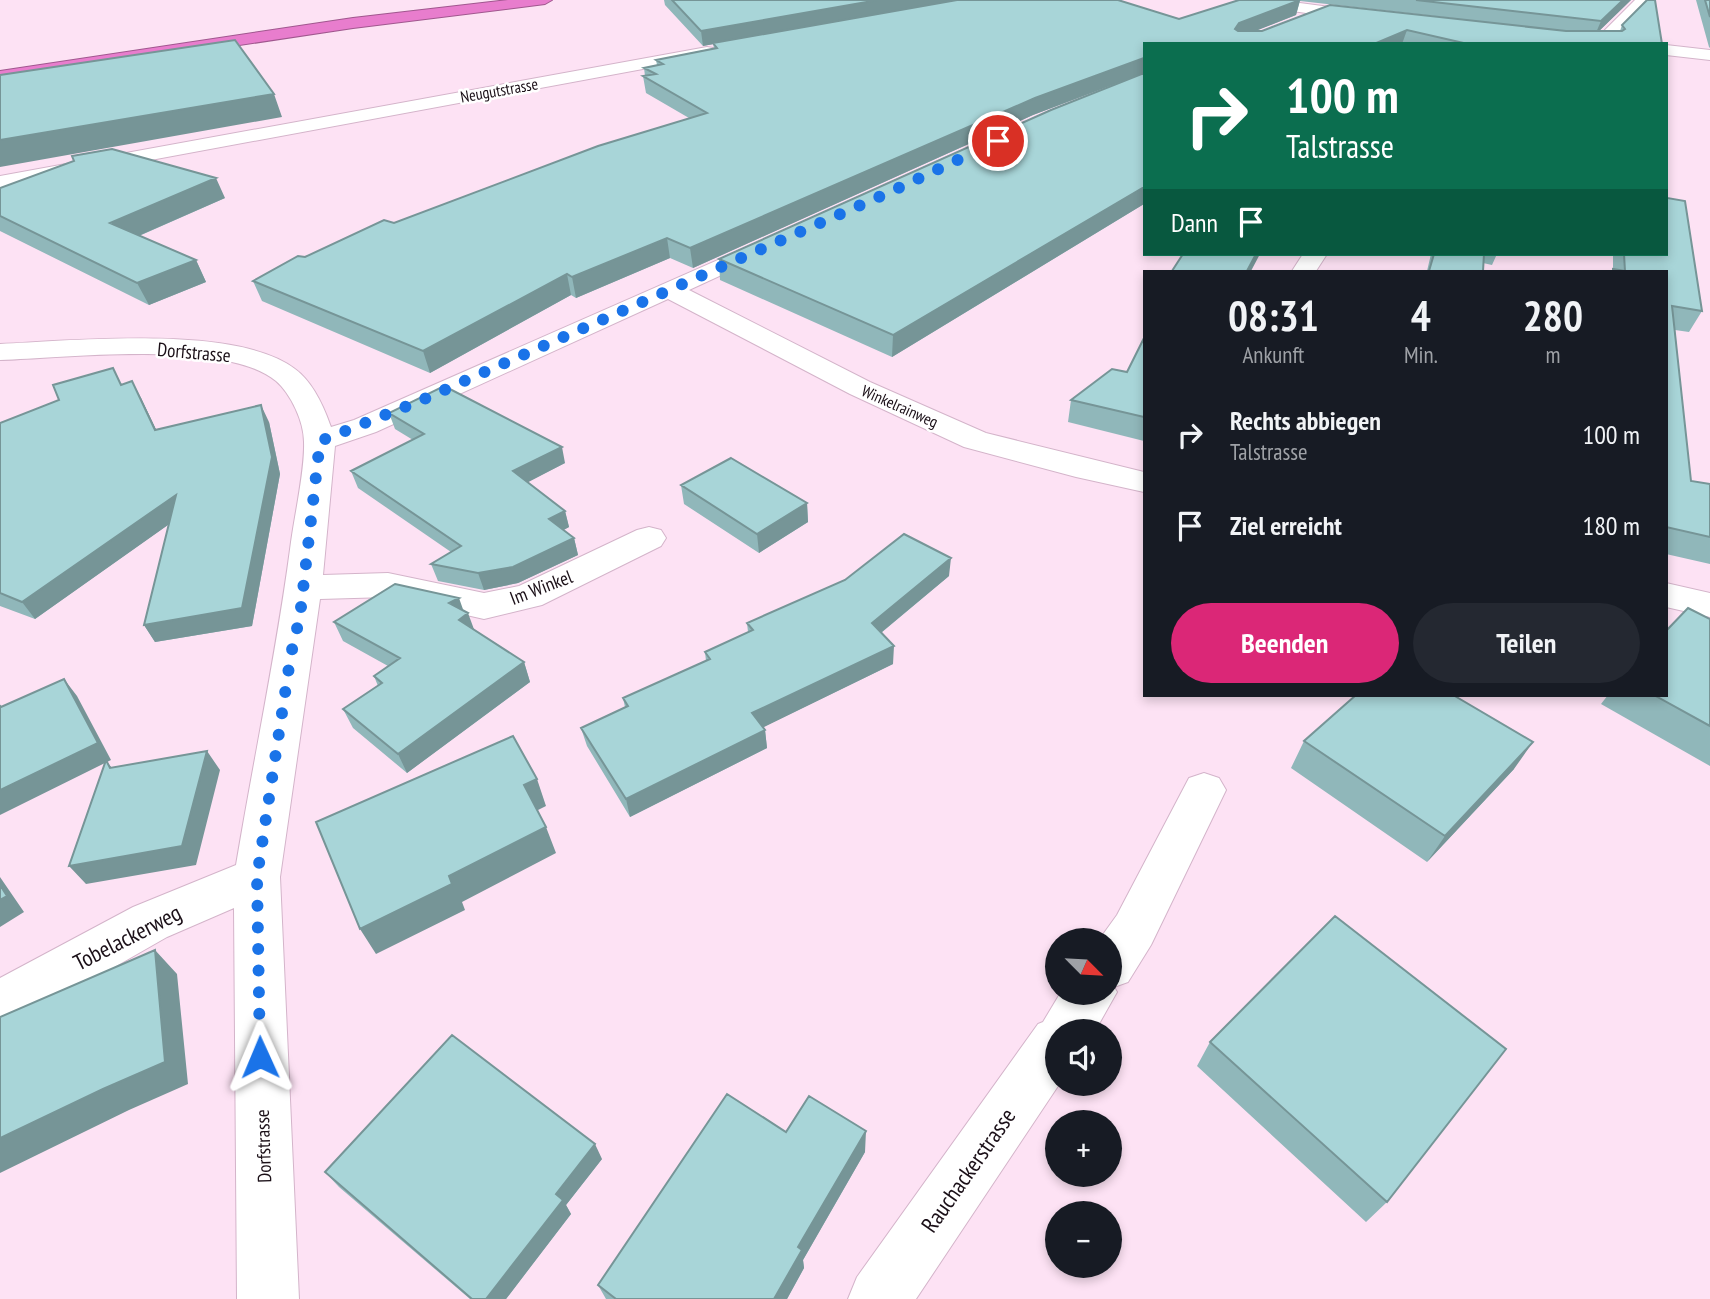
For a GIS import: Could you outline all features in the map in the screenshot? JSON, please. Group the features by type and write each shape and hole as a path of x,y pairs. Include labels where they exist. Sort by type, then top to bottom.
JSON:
{"highway":[{"path":"0,62 448,0"},
{"path":"0,76 353,23 545,0"}],"street":[{"path":"1245,0 1388,18"},
{"path":"1597,42 1643,0"},
{"path":"1300,23 1324,12"},
{"name":"Neugutstrasse","path":"0,182 723,49"},
{"path":"1668,50 1710,55"},
{"path":"320,441 365,426 785,238"},
{"name":"Winkelrainweg","path":"669,290 860,388 975,440 1143,482"},
{"name":"Dorfstrasse","path":"0,352 117,347 199,348 233,354 265,364 286,375 309,405 320,441 303,587 257,877 268,1299"},
{"name":"Im Winkel","path":"303,587 388,585 484,606 529,596 649,538"},
{"path":"1668,596 1710,605"},
{"path":"1122,949 1135,930 1204,790"},
{"name":"Tobelackerweg","path":"0,1004 150,922 257,877"},
{"name":"Rauchackerstrasse","path":"879,1299 1045,1059"}],"building":[{"path":"672,0 878,0 701,31"},
{"path":"957,0 1118,0 1179,19 1239,0 1300,0 1239,23 1235,29 1238,31 1262,31 1330,5 1566,31 1622,31 1625,29 1622,25 1647,0 1655,0 1662,42 1459,42 1407,30 1379,42 1143,42 1143,58 1035,98 690,248 667,238 572,277 567,274 423,351 253,281 298,256 305,257 384,220 394,223 598,146 707,113 643,76 656,74 644,68 663,64 656,60 717,48 713,43"},
{"path":"1416,0 1623,0 1601,21"},
{"path":"1705,0 1710,0 1710,17"},
{"path":"235,40 274,94 0,140 0,75"},
{"path":"1143,73 1143,188 893,335 719,259 1051,110"},
{"path":"112,149 216,178 110,223 196,260 137,283 0,216 0,188 74,161 72,156"},
{"path":"1668,198 1685,201 1702,311 1672,306 1691,481 1710,484 1710,537 1668,527 1668,270 1625,270 1624,256 1668,256"},
{"path":"1182,256 1255,256 1248,270 1173,270"},
{"path":"1433,256 1484,256 1483,270 1429,270"},
{"path":"1143,340 1143,417 1071,400 1112,369 1127,372"},
{"path":"113,368 121,385 132,381 155,430 261,405 272,457 242,608 144,625 176,495 22,602 0,593 0,423 59,400 53,385"},
{"path":"444,386 562,447 513,471 565,511 549,519 574,538 513,567 478,573 431,564 461,546 351,471 424,434 389,413"},
{"path":"731,458 807,503 757,534 681,485"},
{"path":"904,534 951,558 872,623 894,646 752,713 765,730 626,799 581,728 628,706 623,698 710,659 705,652 753,630 747,623 845,580"},
{"path":"395,584 459,598 449,603 468,613 459,620 524,662 398,754 343,709 382,683 374,676 400,658 334,622"},
{"path":"1688,608 1710,619 1710,726 1658,697 1668,697 1668,629"},
{"path":"64,679 98,743 0,790 0,706"},
{"path":"1354,697 1456,697 1533,742 1445,836 1304,741"},
{"path":"513,736 537,779 524,785 546,827 449,876 452,884 360,929 316,822"},
{"path":"207,751 182,846 69,866 106,760 110,768"},
{"path":"0,885 7,896 0,900"},
{"path":"1335,916 1506,1049 1387,1202 1210,1042"},
{"path":"155,950 165,1062 0,1138 0,1017"},
{"path":"452,1035 595,1144 556,1194 563,1200 486,1299 472,1299 325,1172"},
{"path":"727,1094 786,1132 809,1096 866,1131 798,1247 802,1250 774,1299 616,1299 598,1285"}],"route":[{"path":"260,1057 257,877 291,654 300,616 320,441 365,426 998,141"}]}
